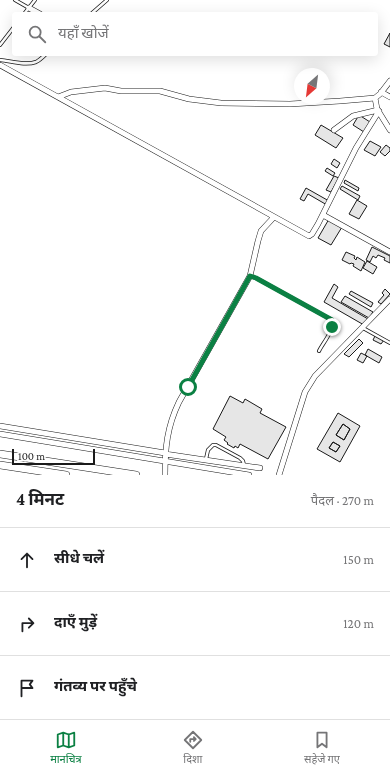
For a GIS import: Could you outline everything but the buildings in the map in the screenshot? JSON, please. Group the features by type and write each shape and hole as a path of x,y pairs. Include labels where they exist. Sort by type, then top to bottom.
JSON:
{"street":[{"path":"29,8 36,12"},
{"path":"0,65 310,236 314,232 323,215 356,148 378,111"},
{"path":"58,97 71,92 105,88 121,91 160,91 194,100 221,104 290,104 375,98 382,92 390,81"},
{"path":"382,92 390,97"},
{"path":"375,98 378,111 390,130"},
{"path":"334,130 354,116 378,111"},
{"path":"323,215 390,252"},
{"path":"165,475 165,453 173,414 250,276 261,231 274,217"},
{"path":"279,475 303,398 314,376 390,299"},
{"path":"0,426 260,468"},
{"path":"0,434 249,475"},
{"path":"0,454 136,475"},
{"path":"0,465 66,475"}],"lane":[{"path":"15,0 29,8"},
{"path":"26,12 35,0"},
{"path":"93,12 107,0"},
{"path":"0,45 12,30"},
{"path":"0,60 33,63 40,60 44,56"},
{"path":"250,276 332,320 333,324 331,331 319,351"},
{"path":"362,328 390,343"},
{"path":"206,459 208,450 213,445 216,445 240,458 244,465"}],"route":[{"path":"188,387 250,276 332,320 332,327"}]}
